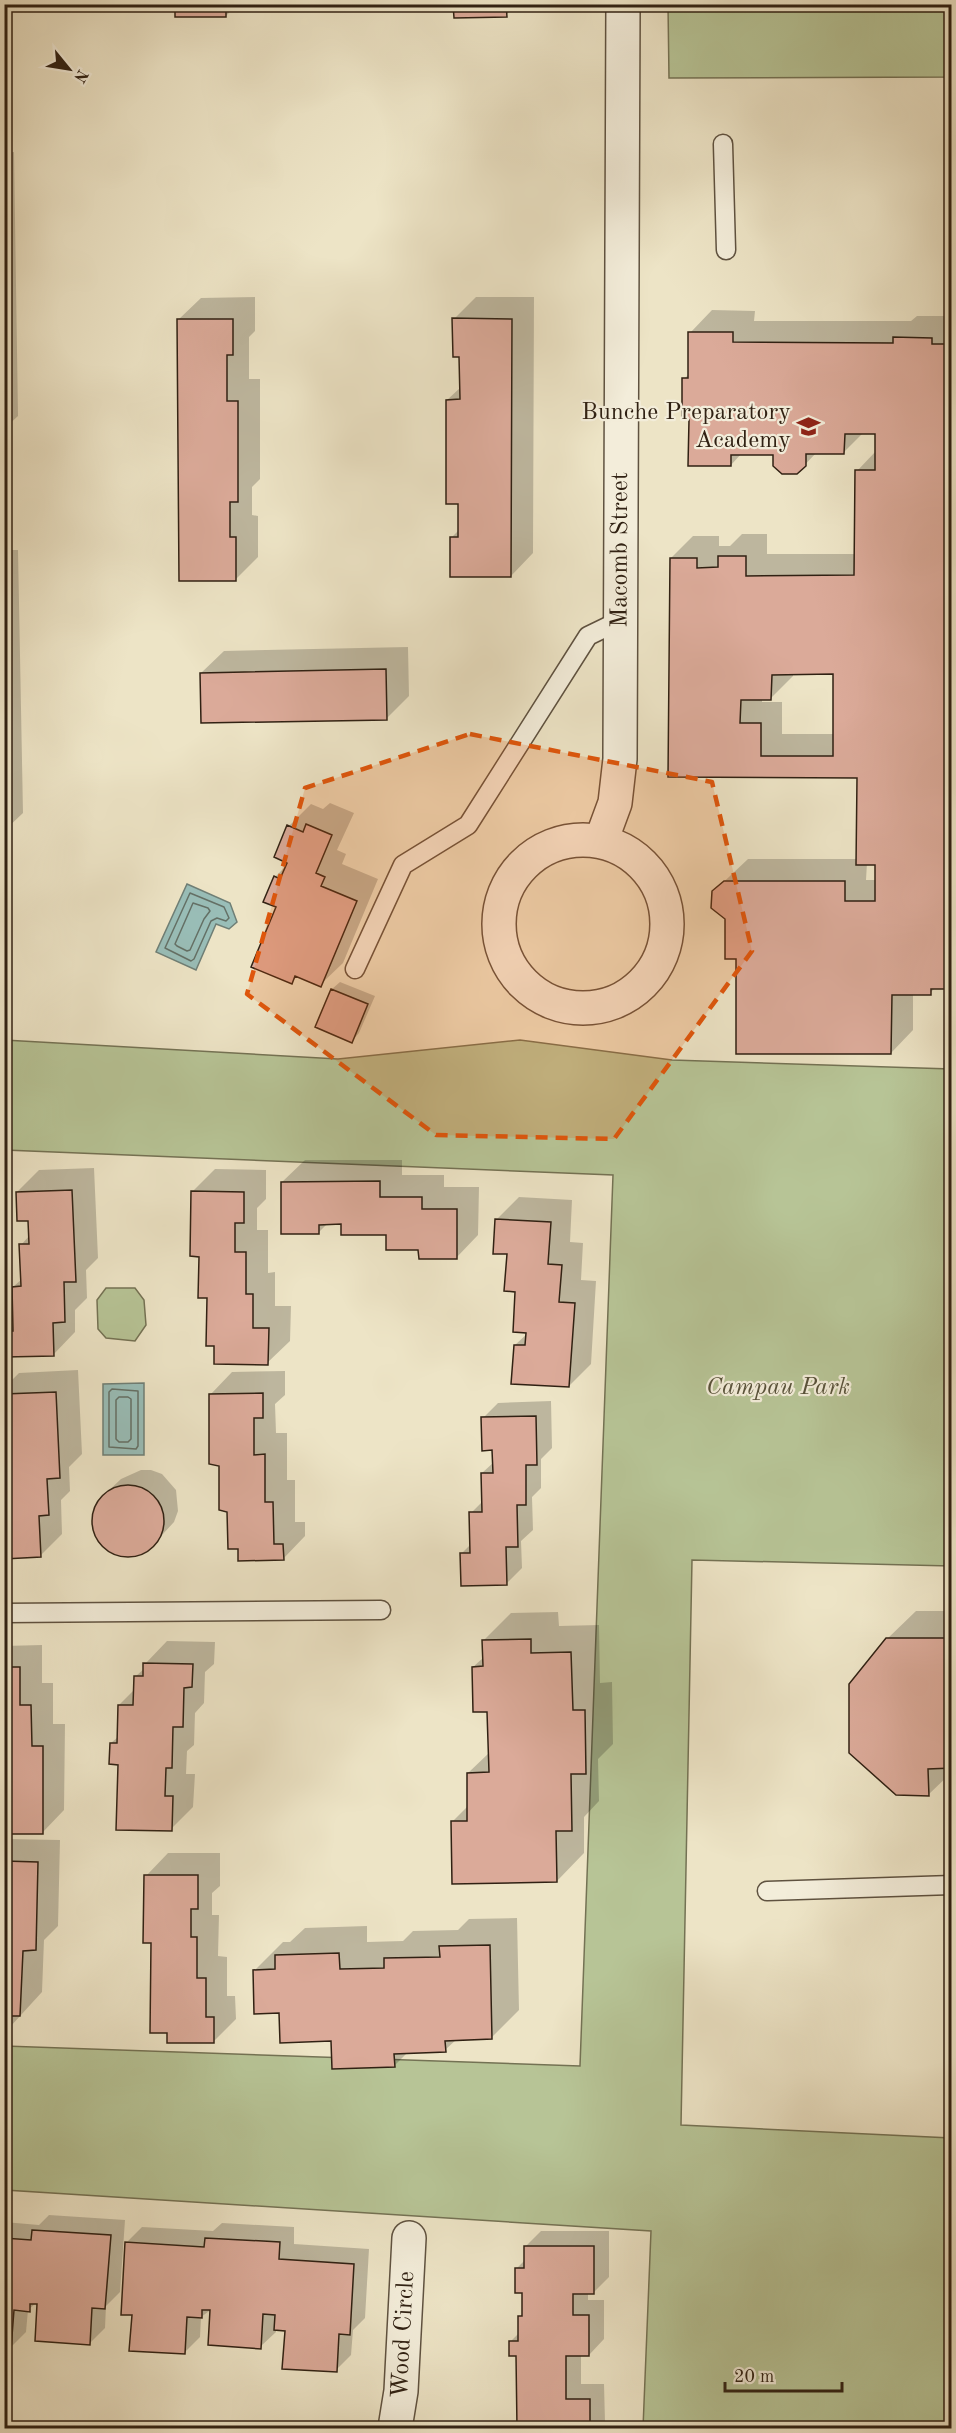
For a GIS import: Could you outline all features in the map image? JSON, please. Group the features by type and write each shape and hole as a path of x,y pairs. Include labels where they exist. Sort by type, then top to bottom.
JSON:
{"street":[{"name":"Macomb Street","path":"601,841 615,803 620,759 623,4"},
{"path":"572,840 601,841 625,850 646,867 660,888 667,914 666,940 652,972 640,986 619,1000 591,1008 562,1006 536,994 515,974 502,947 499,919 506,890 522,866 545,848 572,840"},
{"name":"Wood Circle","path":"395,2428 401,2391 409,2238"}],"lane":[{"path":"723,144 726,250"},
{"path":"355,969 403,865 468,825 588,636 621,620"},
{"path":"4,1613 381,1610"},
{"path":"767,1891 951,1885"}],"highlighted area":[{"path":"470,734 712,782 752,951 614,1139 436,1135 247,994 305,788"}],"green space":[{"path":"668,5 951,5 951,77 669,78"},
{"name":"Campau Park","path":"4,1040 338,1059 520,1040 672,1060 951,1069 951,1566 692,1560 681,2125 951,2138 951,2428 643,2428 651,2231 5,2190 5,2046 580,2066 613,1175 5,1150"},
{"path":"106,1288 135,1288 144,1300 146,1325 135,1341 106,1338 98,1329 97,1300"}],"water":[{"path":"187,884 230,903 237,922 229,929 216,924 196,970 156,952"},
{"path":"144,1383 144,1455 103,1455 103,1384"}],"building":[{"path":"175,4 226,4 226,17 175,17"},
{"path":"453,4 506,4 507,17 454,18"},
{"path":"452,318 512,319 511,577 450,577 450,537 458,537 458,504 446,504 446,400 460,399 459,357 453,357"},
{"path":"177,319 233,319 233,355 227,355 227,401 238,401 238,502 230,502 230,537 236,537 236,581 179,581"},
{"path":"688,332 733,332 733,342 893,343 893,337 932,338 932,344 952,344 952,989 931,989 931,995 892,995 891,1054 736,1054 736,959 725,959 725,919 711,908 712,891 724,881 845,881 845,901 875,901 875,865 856,865 857,778 668,777 670,558 697,558 697,568 718,567 718,556 746,556 746,576 854,575 855,470 875,470 875,434 845,434 844,454 806,454 806,466 797,474 782,474 773,466 773,455 731,455 731,466 688,466 689,420 682,420 682,378 688,378","holes":["833,674 833,756 761,756 761,723 740,723 741,700 771,700 772,675"]},
{"path":"386,669 387,720 201,723 200,673"},
{"path":"306,824 332,835 316,873 325,877 321,886 357,901 321,987 295,976 292,984 251,967 276,907 263,902 274,876 280,879 287,863 274,857 287,825 303,832"},
{"path":"331,989 368,1004 352,1043 315,1027"},
{"path":"380,1181 380,1197 422,1197 422,1209 457,1209 457,1259 419,1259 418,1250 386,1250 386,1235 341,1235 341,1224 319,1225 319,1234 281,1234 281,1182"},
{"path":"72,1190 76,1282 64,1282 65,1322 53,1323 54,1356 5,1357 4,1331 13,1331 12,1287 21,1286 19,1244 29,1244 28,1221 17,1221 16,1192"},
{"path":"191,1191 244,1192 244,1223 235,1223 235,1252 246,1252 246,1294 253,1294 253,1328 269,1328 268,1365 214,1364 214,1346 206,1346 207,1298 198,1298 199,1257 190,1256"},
{"path":"495,1219 551,1222 548,1264 562,1265 559,1302 575,1303 569,1387 511,1384 514,1345 525,1345 526,1333 513,1332 515,1292 504,1291 507,1254 493,1254"},
{"path":"56,1392 60,1478 47,1479 49,1515 39,1516 41,1557 4,1559 4,1442 7,1442 7,1432 4,1432 4,1394"},
{"path":"263,1393 263,1418 254,1418 254,1455 265,1454 265,1502 273,1502 274,1544 283,1544 284,1560 238,1561 238,1549 228,1549 227,1512 219,1510 219,1466 209,1464 209,1394"},
{"path":"536,1416 537,1465 526,1465 526,1505 517,1505 518,1547 506,1547 507,1585 461,1586 460,1553 470,1553 469,1512 482,1512 481,1473 493,1473 492,1450 482,1451 481,1417"},
{"path":"128,1485 148,1491 158,1501 164,1521 158,1541 148,1551 128,1557 108,1551 98,1541 92,1521 98,1501 108,1491"},
{"path":"886,1638 952,1638 952,1768 928,1769 929,1796 896,1795 849,1753 849,1684"},
{"path":"531,1639 531,1653 571,1652 573,1710 585,1710 586,1774 571,1774 572,1831 556,1831 557,1882 452,1884 451,1821 467,1821 467,1773 489,1772 487,1712 473,1712 472,1667 483,1666 482,1640"},
{"path":"143,1663 193,1664 192,1687 184,1688 183,1727 173,1727 172,1768 166,1768 165,1796 173,1796 172,1831 116,1830 118,1765 109,1764 110,1743 117,1743 118,1705 133,1705 134,1676 143,1676"},
{"path":"4,1667 20,1667 20,1705 31,1705 32,1746 43,1746 43,1834 4,1834"},
{"path":"4,1861 38,1862 36,1950 23,1951 20,2016 11,2016 10,2028 4,2028"},
{"path":"144,1875 198,1875 198,1909 191,1909 191,1937 197,1937 197,1978 206,1978 206,2017 214,2017 214,2043 167,2043 167,2033 150,2033 151,1943 143,1943"},
{"path":"490,1945 492,2039 445,2041 446,2052 394,2054 395,2067 332,2069 331,2041 280,2043 279,2013 254,2014 253,1970 275,1969 275,1955 339,1953 340,1969 384,1968 384,1958 440,1957 439,1946"},
{"path":"32,2230 111,2235 105,2309 92,2308 90,2345 35,2341 37,2304 30,2304 30,2312 14,2310 11,2349 4,2349 4,2238 31,2240"},
{"path":"205,2238 280,2242 279,2259 354,2264 350,2335 339,2334 337,2372 282,2369 285,2331 274,2330 275,2315 263,2314 261,2349 208,2345 210,2310 202,2310 202,2318 187,2317 185,2354 129,2351 132,2315 121,2315 125,2242 204,2247"},
{"path":"524,2246 594,2246 594,2294 573,2294 573,2315 589,2315 589,2356 566,2356 566,2399 590,2399 590,2428 517,2428 516,2356 509,2356 509,2341 518,2341 518,2316 522,2316 522,2293 515,2293 515,2268 524,2268"}],"place":[{"name":"Bunche Preparatory Academy","path":"809,427"}]}
